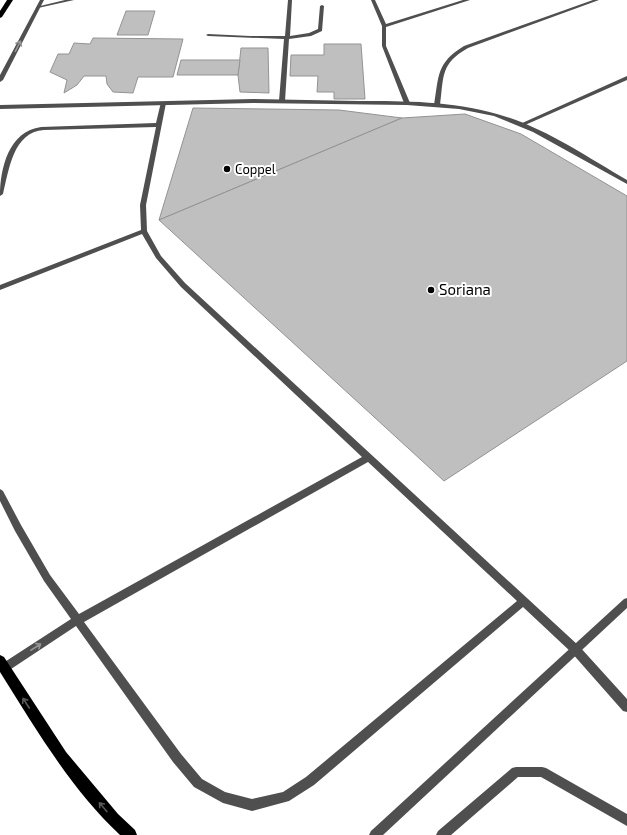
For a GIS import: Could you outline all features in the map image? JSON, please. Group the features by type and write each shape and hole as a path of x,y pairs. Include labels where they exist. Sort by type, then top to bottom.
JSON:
{"main road":[{"path":"0,16 10,0"},
{"path":"2,665 61,757 113,820 130,835"}],"street":[{"path":"0,80 42,0"},
{"path":"38,7 72,0"},
{"path":"282,101 290,0"},
{"path":"373,0 384,26 384,46 407,104"},
{"path":"384,26 468,0"},
{"path":"437,105 440,79 448,59 453,54 466,47 597,0"},
{"path":"208,35 287,38 314,34 320,30 322,6"},
{"path":"523,124 627,78"},
{"path":"0,107 282,101 437,105 476,110 523,124 627,182"},
{"path":"163,103 143,205 144,231 158,257 184,285 576,649 627,707"},
{"path":"0,194 11,155 21,136 28,132 46,128 159,125"},
{"path":"0,288 144,231"},
{"path":"2,665 78,620 369,457"},
{"path":"0,493 47,578 177,758 198,783 223,797 252,805 285,797 310,780 524,601"},
{"path":"375,835 627,602"},
{"path":"442,835 516,772 542,772 627,819"}],"building":[{"path":"126,11 155,11 148,35 117,35"},
{"path":"93,38 183,39 173,77 138,77 133,93 113,92 107,84 106,76 84,76 77,85 64,93 67,80 50,72 58,54 69,54 74,43 90,44"},
{"path":"324,44 361,44 365,99 334,99 334,92 317,92 318,76 290,76 291,55 324,55"},
{"path":"241,48 268,48 269,93 240,92 238,75"},
{"path":"181,60 240,60 238,75 177,75"},
{"name":"Coppel","path":"193,108 339,110 402,118 159,220"},
{"name":"Soriana","path":"465,114 521,134 627,196 627,361 444,481 159,220 402,118"}],"place":[{"name":"Coppel","path":"227,169"},
{"name":"Soriana","path":"431,290"}]}
